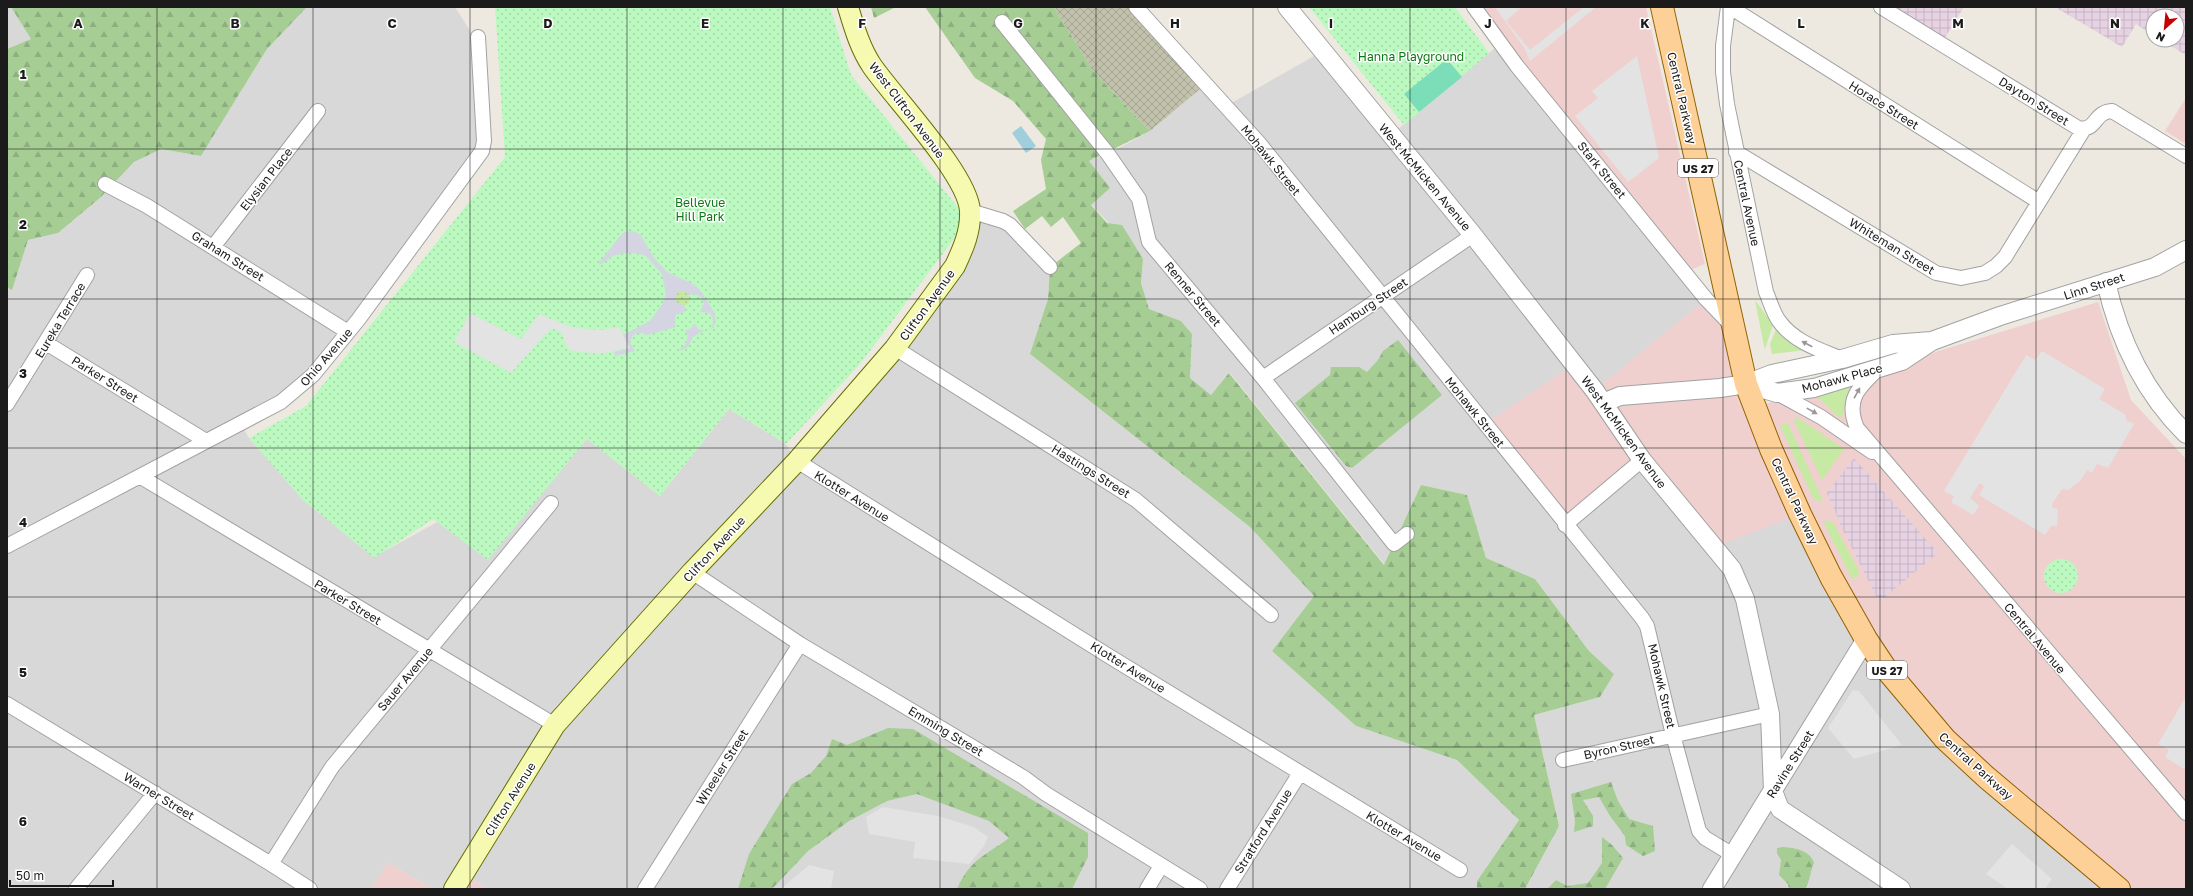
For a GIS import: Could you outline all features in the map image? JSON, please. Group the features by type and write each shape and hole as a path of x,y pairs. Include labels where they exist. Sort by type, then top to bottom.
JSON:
{"main road":[{"name":"West Clifton Avenue","path":"848,7 860,41 872,65 953,172 966,196 970,211"},
{"name":"Central Parkway","path":"1662,7 1746,384 1771,450 1831,577 1866,639 1886,669 1945,739 1986,777 2119,889"},
{"name":"Clifton Avenue","path":"454,889 556,725 692,572 797,461 895,348 955,266 965,243 970,211"}],"street":[{"name":"Mohawk Street","path":"1136,7 1258,143 1321,223 1383,296 1647,626 1673,735 1699,831 1705,838 1733,856"},
{"name":"West McMicken Avenue","path":"1287,7 1473,235 1603,403 1642,460 1732,569 1740,583 1745,599 1770,714 1773,791 1780,809 1901,889"},
{"name":"Stark Street","path":"1474,7 1517,66 1702,294 1735,330"},
{"name":"Central Avenue","path":"1729,7 1723,46 1723,72 1736,152 1766,292 1778,321 1803,342 1842,359"},
{"name":"Horace Street","path":"1729,7 2039,202"},
{"name":"Dayton Street","path":"1881,7 2078,128 2084,129 2093,125 2098,116 2104,112 2112,111 2186,156"},
{"name":"Renner Street","path":"1002,22 1108,154 1139,199 1149,242 1263,378 1394,544 1407,534"},
{"name":"Ohio Avenue","path":"7,546 141,477 281,402 313,375 348,332 482,151 484,141 478,37"},
{"name":"Elysian Place","path":"213,246 318,112"},
{"name":"Whiteman Street","path":"1736,152 1936,273 1948,277 1974,277 1996,266 2005,257 2084,129"},
{"name":"Graham Street","path":"105,184 147,206 213,246 348,332"},
{"path":"970,211 1003,221 1010,225 1050,267"},
{"name":"Hamburg Street","path":"1263,378 1473,235"},
{"name":"Linn Street","path":"2000,316 2155,267 2186,250"},
{"name":"Eureka Terrace","path":"7,404 86,276"},
{"path":"2106,282 2122,336 2145,384 2162,409 2186,434"},
{"name":"Mohawk Place","path":"1746,384 1777,393 1814,388 1902,361 1932,341 2000,316"},
{"name":"Mohawk Place","path":"1603,403 1620,396 1720,388 1746,384 1772,374 1842,359 1892,344 1932,341"},
{"name":"Parker Street","path":"46,342 206,441"},
{"name":"Hastings Street","path":"895,348 1136,500 1271,615"},
{"name":"Central Avenue","path":"1879,368 1856,393 1852,405 1852,416 1857,428 2186,813"},
{"name":"Central Avenue","path":"1777,393 1821,417 1885,462"},
{"path":"1565,525 1642,460"},
{"name":"Klotter Avenue","path":"797,461 1300,773 1460,870"},
{"name":"Parker Street","path":"141,477 556,725"},
{"name":"Sauer Avenue","path":"271,864 332,767 551,503"},
{"name":"Emming Street","path":"692,572 800,644 1023,777 1161,866 1200,889"},
{"name":"Ravine Street","path":"1712,889 1866,639"},
{"name":"Wheeler Street","path":"645,889 800,644"},
{"name":"Warner Street","path":"7,704 310,889"},
{"name":"Byron Street","path":"1563,760 1770,714"},
{"name":"Stratford Avenue","path":"1227,889 1300,773"},
{"path":"76,889 155,793"},
{"path":"1147,889 1161,866"}],"shaded area":[{"path":"7,7 11,7 31,39 7,49"},
{"path":"307,7 455,7 479,45 484,141 313,375 241,424 249,438 303,500 374,557 587,439 660,496 729,409 786,444 796,461 955,266 970,211 987,215 1050,267 1048,299 1031,355 1250,527 1314,596 1272,651 1356,726 1457,760 1519,820 1477,881 1477,889 488,889 464,874 454,889 433,889 388,863 372,889 7,889 7,287 12,289 28,240 58,233 101,197 134,162 161,149 201,156 267,49"},
{"path":"1057,7 1136,7 1206,84 1150,131 1093,71 1055,9"},
{"path":"1480,7 1646,7 1705,264 1688,271 1515,57"},
{"path":"1495,7 1522,7 1506,21 1530,50 1584,7 1596,7 1530,61 1525,49"},
{"path":"1881,7 1964,7 1941,44"},
{"path":"2055,7 2186,7 2186,55 2174,48 2185,48 2185,8 2145,8 2145,30 2136,24 2122,47"},
{"path":"1495,48 1701,304 1595,391 1642,460 1800,514 2119,889 1525,889 1559,826 1534,715 1600,697 1614,674 1589,651 1535,579 1486,558 1467,495 1421,485 1385,565 1230,373 1211,395 1190,378 1192,334 1181,321 1149,309 1141,283 1143,259 1091,204 1088,161 1108,154 1150,131 1206,84 1226,106 1323,51 1391,135"},
{"path":"1637,56 1659,158 1628,182 1575,116 1598,98 1592,91"},
{"path":"2186,98 2186,144 2165,131"},
{"path":"633,231 640,234 654,258 667,272 695,285 700,290 714,312 716,322 712,329 710,329 714,322 710,313 700,312 704,303 701,297 695,294 689,295 684,291 679,291 675,297 677,303 684,305 686,311 676,315 674,322 676,327 647,335 636,333 632,337 630,343 635,351 615,356 614,352 630,348 623,335 650,321 663,303 666,294 662,274 646,256 637,253 623,253 613,256 600,265 599,263 621,235 625,232"},
{"path":"1706,299 1735,330 1800,514 1714,547 1642,460 1565,525 1485,424 1574,364 1595,390"},
{"path":"2098,302 2131,400 2186,459 2186,889 2125,889 1951,739 1854,613 1759,406"},
{"path":"470,313 521,339 539,314 568,326 584,329 600,330 619,327 631,348 599,354 574,351 568,349 561,332 551,328 511,373 454,342"},
{"path":"694,323 698,329 706,331 693,337 688,347 677,352 685,345 688,336 685,331 691,328"},
{"path":"2042,351 2105,389 2099,399 2126,415 2126,420 2134,424 2108,468 2097,464 2092,473 2087,470 2081,480 2068,490 2062,489 2052,504 2053,508 2058,509 2057,526 2051,526 2045,535 1979,495 1984,487 1982,484 1979,484 1970,498 1979,506 1973,515 1951,502 1954,496 1944,491 2026,355 2035,360"},
{"path":"1854,458 1938,553 1879,602 1843,530 1827,493"},
{"path":"1853,690 1859,691 1902,745 1854,759 1828,728"},
{"path":"2184,700 2186,701 2186,766 2184,769 2165,757 2169,750 2158,744"},
{"path":"883,807 938,816 974,827 988,837 984,846 969,864 913,858 915,842 869,834 866,817"},
{"path":"2012,844 2052,879 2045,889 2008,889 1986,874"},
{"path":"388,863 433,889 371,889"},
{"path":"809,865 834,871 831,889 781,889"},
{"path":"464,874 488,889 454,889"}],"green space":[{"path":"11,7 307,7 267,49 201,156 161,149 134,162 101,197 58,233 28,240 12,290 7,287 7,49 31,39"},
{"name":"Bellevue Hill Park","path":"495,7 830,7 851,75 968,220 860,364 786,444 729,409 660,496 587,439 488,560 433,519 374,558 303,500 249,438 306,406 505,157"},
{"path":"871,7 896,7 874,18"},
{"path":"925,7 1057,7 1055,9 1093,71 1150,131 1089,161 1110,188 1091,205 1107,223 1122,225 1143,259 1141,283 1149,309 1181,321 1192,334 1190,378 1211,395 1229,373 1384,565 1421,485 1467,495 1486,558 1535,579 1589,651 1614,674 1600,697 1534,715 1559,826 1525,889 1477,889 1477,881 1519,820 1457,760 1356,726 1272,651 1314,596 1250,527 1030,354 1048,299 1050,267 1081,243 1063,217 1051,227 1042,216 1025,229 1013,211 1046,189 1041,160 1046,139 1013,101 975,78"},
{"name":"Hanna Playground","path":"1309,7 1455,7 1489,53 1404,125"},
{"path":"1447,59 1462,77 1419,112 1404,94"},
{"path":"682,290 689,295 690,298 685,305 682,306 675,301 674,298 679,291"},
{"path":"1755,300 1773,325 1765,349 1764,346"},
{"path":"1776,329 1807,350 1772,354 1770,344"},
{"path":"1398,340 1442,395 1352,468 1346,466 1295,403 1330,375 1331,367 1359,367 1367,372 1378,360 1383,351"},
{"path":"1853,385 1847,392 1843,415 1840,418 1817,397"},
{"path":"1796,418 1800,419 1844,449 1822,480 1794,421"},
{"path":"1788,423 1823,501 1814,500 1780,426"},
{"path":"1823,521 1833,522 1859,571 1858,576 1852,579"},
{"path":"2061,559 2073,564 2078,576 2073,588 2061,593 2049,588 2044,576 2049,564"},
{"path":"888,728 913,729 1088,833 1088,857 1072,889 957,889 967,871 973,864 1009,838 989,821 917,794 887,801 849,821 808,851 772,889 738,889 749,854 792,784 811,773 826,756 832,739 847,745"},
{"path":"1611,782 1618,801 1629,819 1653,826 1655,851 1643,856 1626,845 1625,836 1610,816 1599,797 1583,800 1593,816 1593,826 1574,832 1575,821 1571,794"},
{"path":"1602,837 1612,845 1623,858 1605,889 1547,889 1556,880 1567,886 1588,883 1602,863"},
{"path":"1783,847 1802,850 1812,859 1814,863 1805,889 1789,889 1788,884 1779,875 1781,860 1777,853 1777,848"}],"water":[{"path":"1021,126 1036,146 1026,153 1012,133"}]}
